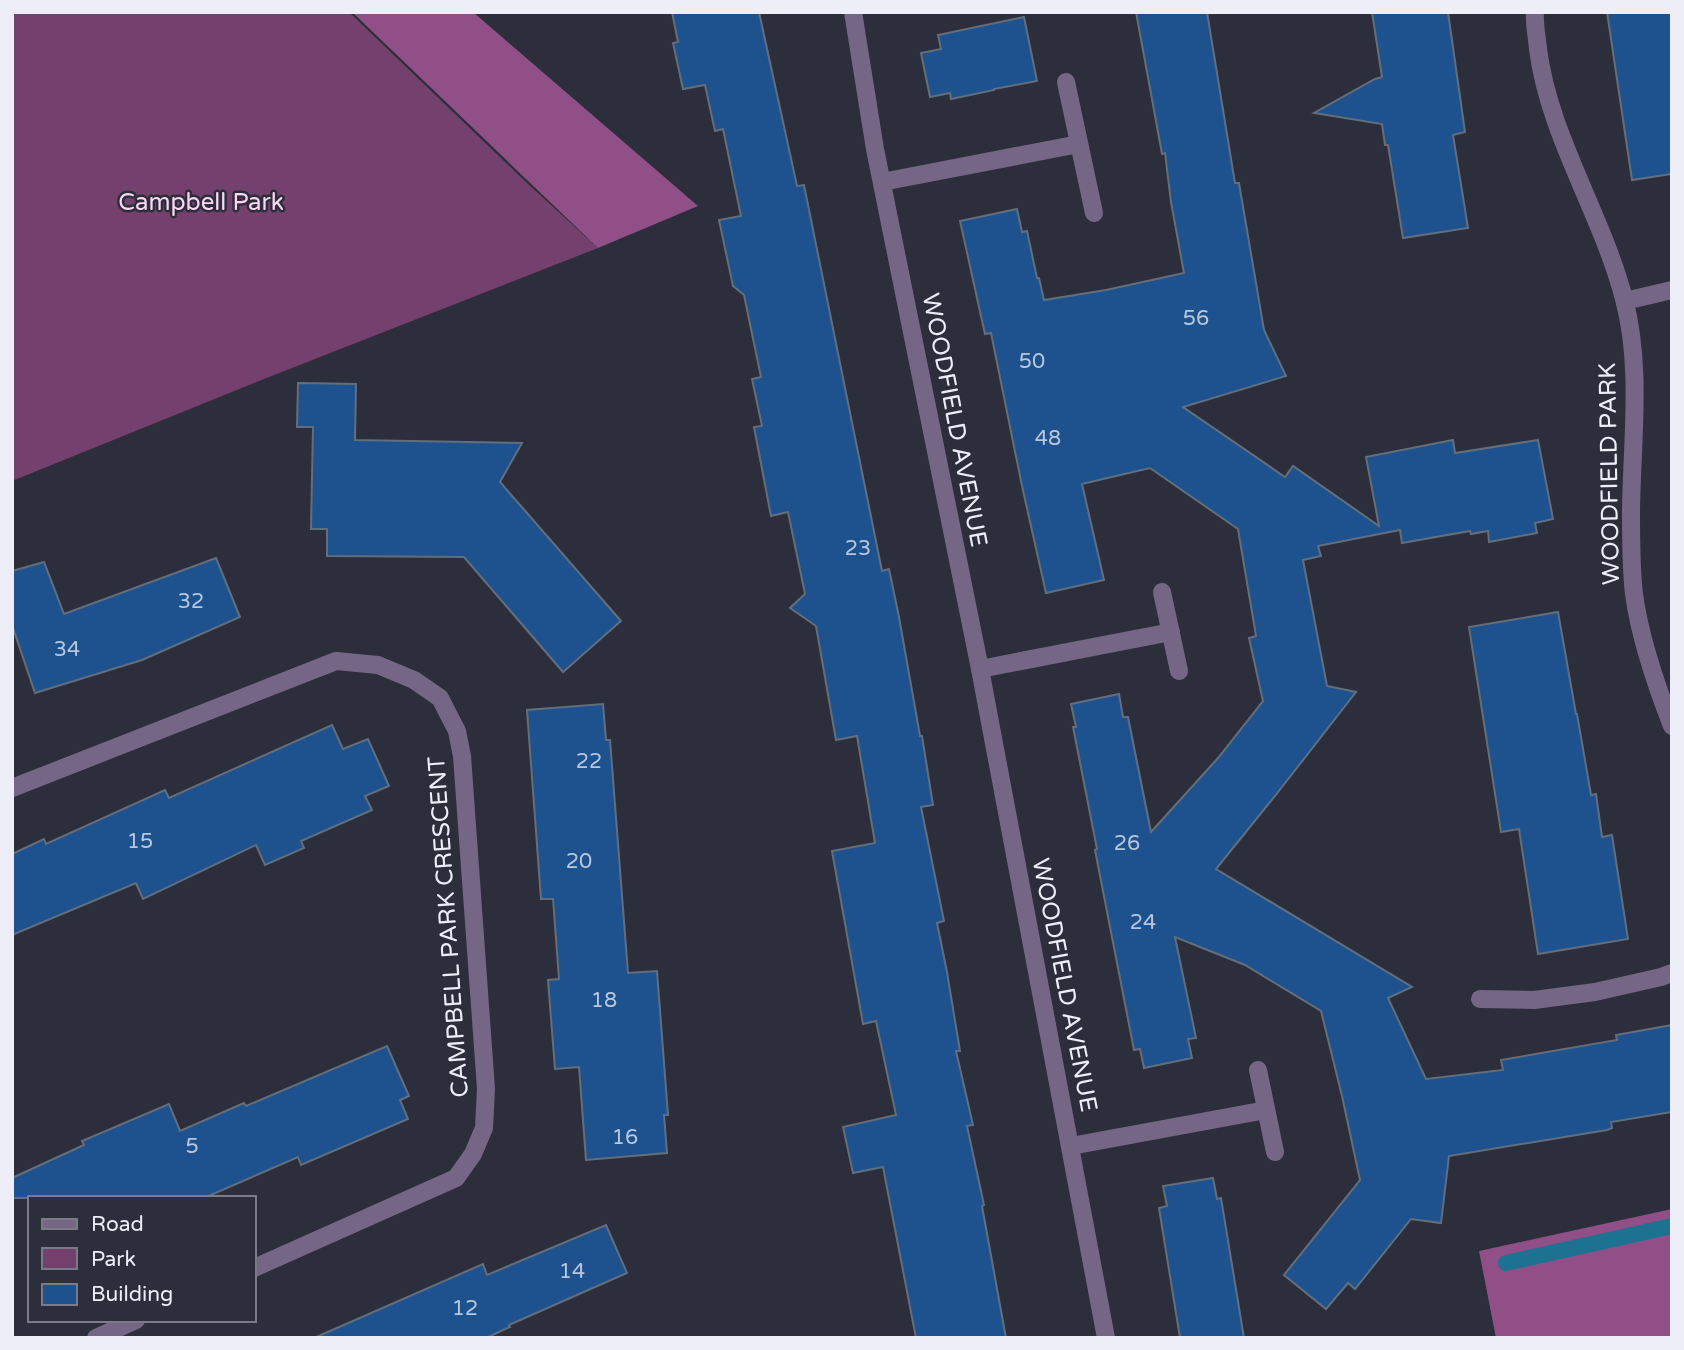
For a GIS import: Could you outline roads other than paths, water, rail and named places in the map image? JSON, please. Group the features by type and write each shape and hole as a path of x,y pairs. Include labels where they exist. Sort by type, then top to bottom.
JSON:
{"street":[{"name":"WOODFIELD AVENUE","path":"853,12 882,182 980,669 1106,1338"},
{"name":"WOODFIELD PARK","path":"1535,12 1540,64 1552,108 1614,262 1625,301 1633,353 1631,513 1634,594 1648,659 1672,726"},
{"path":"1066,82 1094,213"},
{"path":"882,182 1079,144"},
{"path":"1625,301 1672,290"},
{"path":"1162,592 1179,671"},
{"path":"980,669 1171,632"},
{"name":"CAMPBELL PARK CRESCENT","path":"12,788 336,661 378,666 414,680 440,698 457,731 462,756 486,1089 484,1128 473,1154 456,1178 256,1267"},
{"path":"1480,999 1546,999 1595,992 1672,973"},
{"path":"1258,1070 1275,1152"},
{"name":"WOODFIELD AVENUE","path":"1071,1146 1266,1110"},
{"path":"96,1338 131,1322"}],"waterway":[{"path":"1506,1263 1672,1226"}],"park label":[{"name":"Campbell Park","path":"201,202"}]}
